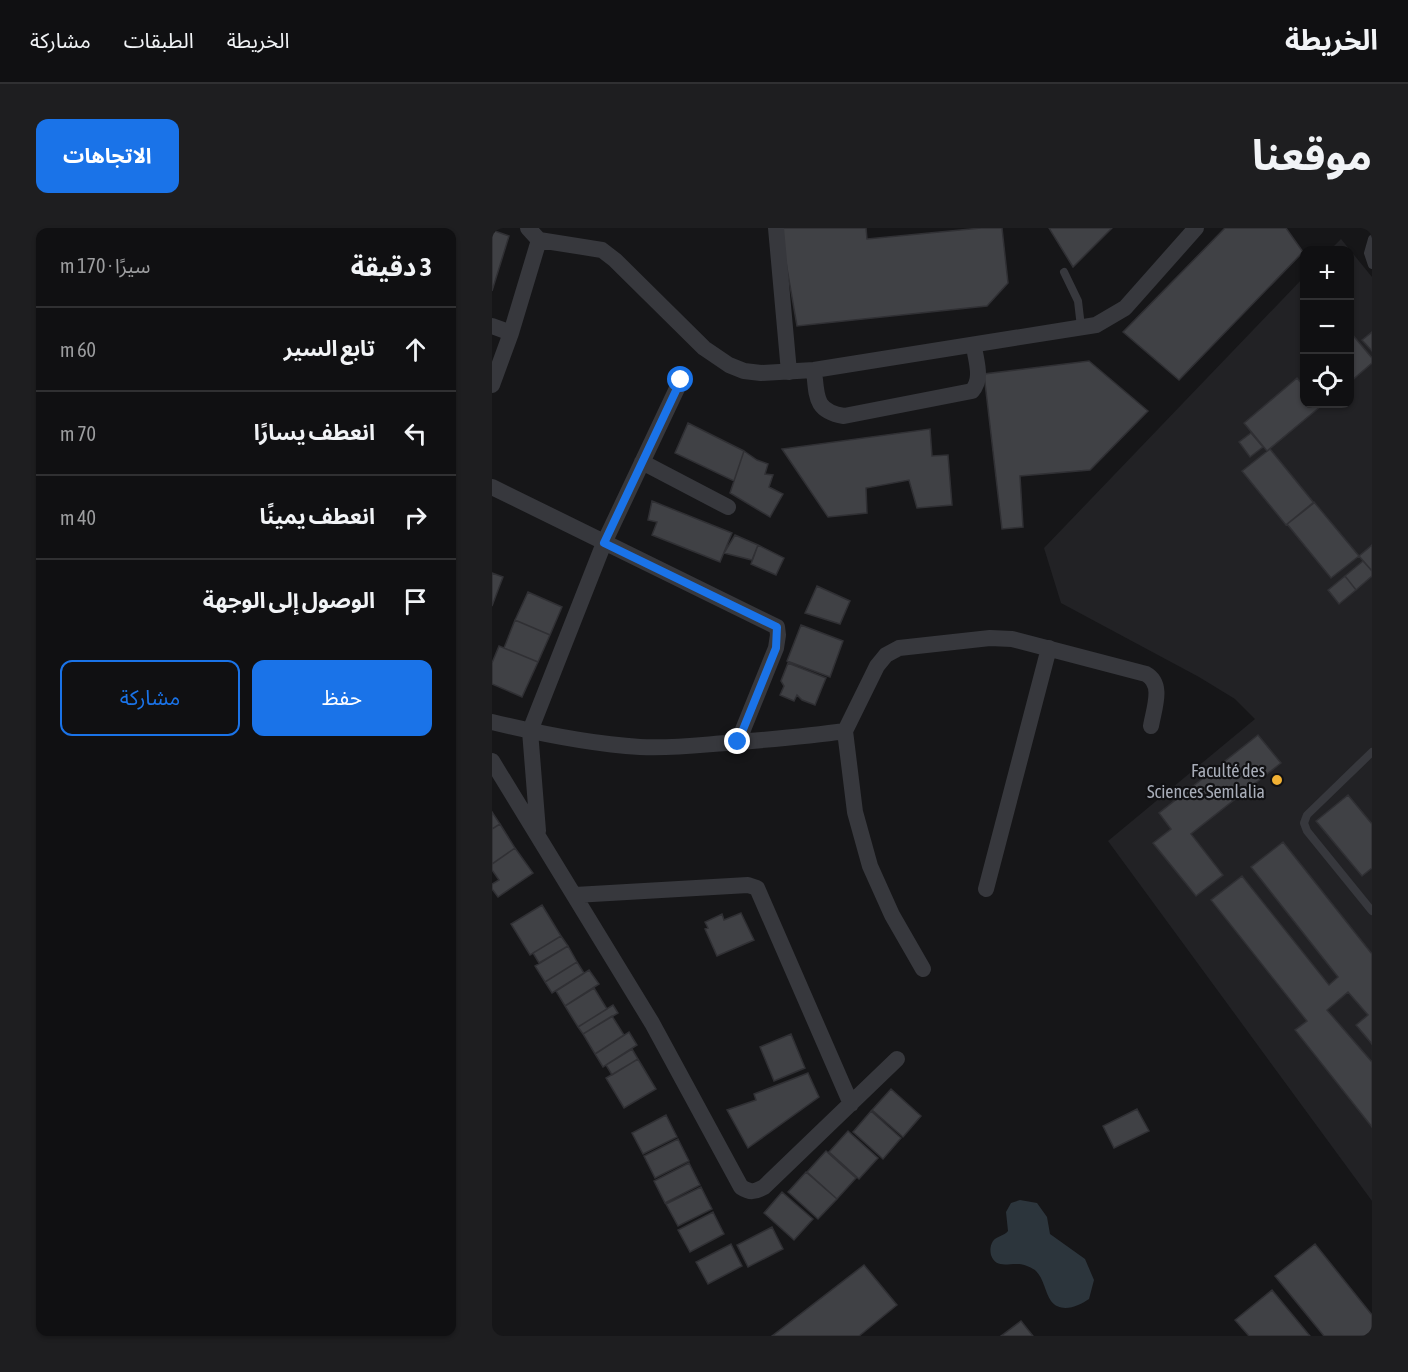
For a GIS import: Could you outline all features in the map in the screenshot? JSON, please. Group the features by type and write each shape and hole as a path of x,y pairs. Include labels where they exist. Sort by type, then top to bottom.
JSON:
{"street":[{"path":"776,228 789,372"},
{"path":"492,385 512,333 533,234 602,250 704,348 729,365 744,371 760,373 814,370 1096,326 1125,308 1196,228"},
{"path":"492,326 512,333"},
{"path":"814,370 818,402 824,410 831,414 844,416 972,391 979,377 974,346"},
{"path":"538,835 530,731 604,543 681,380"},
{"path":"642,462 728,507"},
{"path":"492,487 777,627 776,648 738,742"},
{"path":"923,969 892,915 870,866 855,812 844,731 877,666 886,655 899,648 990,638 1012,639 1049,648 1146,674 1153,678 1158,688 1151,726"},
{"path":"986,889 1049,648"},
{"path":"492,722 587,742 641,747 692,747 786,740 844,731"},
{"path":"492,760 652,1023 741,1187 748,1192 764,1187 897,1059"},
{"path":"574,895 748,885 758,888 851,1104"}],"lane":[{"path":"1372,239 1368,253 1372,265"},
{"path":"1064,272 1078,301 1082,327"},
{"path":"1372,752 1306,815 1304,823 1306,831 1372,911"}],"shaded area":[{"path":"1341,239 1347,246 1334,246"},
{"name":"Faculté des Sciences Semlalia","path":"1354,255 1372,277 1372,1201 1108,841 1255,719 1235,699 1199,677 1061,603 1044,548 1300,281 1300,408 1354,408"},
{"path":"1020,1200 1037,1203 1047,1217 1050,1234 1085,1259 1094,1280 1089,1299 1070,1308 1055,1305 1035,1270 1021,1264 999,1264 993,1259 990,1251 992,1243 1008,1231 1006,1212 1011,1203"}],"building":[{"path":"780,228 866,228 867,239 1002,228 1008,283 987,306 797,326"},
{"path":"1049,228 1112,228 1073,267"},
{"path":"1225,228 1286,228 1300,248 1300,255 1179,380 1123,332"},
{"path":"492,230 509,236 492,291"},
{"path":"1372,332 1372,351 1362,340"},
{"path":"1354,337 1372,358 1372,363 1354,379"},
{"path":"1089,361 1148,411 1090,470 1020,476 1023,527 1002,529 984,374"},
{"path":"1297,378 1300,381 1300,408 1319,408 1267,451 1244,423"},
{"path":"688,423 744,451 734,481 675,453"},
{"path":"930,429 932,456 948,455 952,505 917,508 909,480 866,488 867,513 828,517 782,449"},
{"path":"1251,433 1263,447 1250,457 1239,442"},
{"path":"1270,449 1314,503 1286,525 1242,471"},
{"path":"744,451 768,464 765,474 773,475 769,487 783,494 770,517 730,493"},
{"path":"652,501 732,533 720,562 652,535 657,522 648,520"},
{"path":"1314,502 1359,556 1331,578 1287,524"},
{"path":"735,535 758,545 752,560 724,553"},
{"path":"758,545 784,558 776,575 751,564"},
{"path":"1372,545 1372,571 1359,556"},
{"path":"1363,561 1372,571 1372,576 1356,590 1345,576"},
{"path":"492,573 503,577 492,606"},
{"path":"1345,576 1356,590 1339,604 1328,590"},
{"path":"817,586 850,601 840,624 805,613"},
{"path":"528,592 562,607 550,635 515,620"},
{"path":"515,620 550,635 538,662 504,648"},
{"path":"801,625 843,641 830,677 787,661"},
{"path":"499,646 538,662 522,697 492,684 492,663"},
{"path":"788,663 826,678 815,705 802,700 797,695 794,701 780,695 784,686 781,681"},
{"path":"1258,735 1281,763 1191,834 1223,875 1196,896 1153,843 1171,829 1159,813"},
{"path":"1348,795 1372,824 1372,868 1362,876 1316,821"},
{"path":"492,812 500,824 492,829"},
{"path":"500,824 515,848 492,864 492,829"},
{"path":"1283,842 1372,954 1372,1044 1356,1025 1368,1015 1348,992 1327,1010 1372,1062 1372,1127 1295,1030 1307,1021 1211,900 1242,876 1329,985 1338,977 1251,867"},
{"path":"515,848 533,873 498,897 492,889 492,884 499,880 492,870 492,864"},
{"path":"542,905 561,936 530,955 511,924"},
{"path":"741,913 754,940 717,956 705,929 708,928 705,922 722,914 724,920"},
{"path":"561,936 568,946 539,963 533,953"},
{"path":"568,946 577,962 545,982 535,966"},
{"path":"577,962 584,973 552,993 545,982"},
{"path":"589,970 599,984 565,1006 556,991"},
{"path":"594,988 607,1009 578,1027 565,1006"},
{"path":"613,1005 618,1013 583,1034 578,1027"},
{"path":"612,1016 624,1035 595,1054 583,1034"},
{"path":"629,1032 637,1045 603,1067 595,1054"},
{"path":"791,1034 805,1068 774,1081 760,1047"},
{"path":"632,1049 638,1059 612,1075 606,1065"},
{"path":"638,1059 656,1089 624,1108 606,1078"},
{"path":"808,1073 819,1097 748,1148 727,1110 756,1100 754,1094"},
{"path":"891,1089 921,1116 903,1137 872,1110"},
{"path":"1137,1109 1149,1131 1114,1148 1103,1126"},
{"path":"871,1111 901,1138 883,1159 853,1132"},
{"path":"666,1115 677,1137 643,1154 632,1133"},
{"path":"848,1131 878,1158 859,1179 829,1152"},
{"path":"678,1139 689,1161 655,1178 644,1156"},
{"path":"826,1151 856,1178 837,1199 807,1172"},
{"path":"689,1163 700,1185 665,1203 654,1181"},
{"path":"806,1172 837,1199 818,1219 788,1192"},
{"path":"701,1187 712,1209 678,1226 666,1204"},
{"path":"782,1192 813,1219 794,1240 764,1213"},
{"path":"713,1212 724,1234 690,1252 678,1230"},
{"path":"772,1227 783,1249 748,1267 737,1245"},
{"path":"731,1244 742,1266 708,1284 696,1262"},
{"path":"1315,1244 1372,1315 1372,1333 1369,1336 1324,1336 1275,1276"},
{"path":"864,1265 897,1305 859,1336 772,1336"},
{"path":"1272,1290 1310,1336 1249,1336 1235,1320"},
{"path":"1021,1321 1033,1336 1001,1336"}],"place":[{"name":"Faculté des Sciences Semlalia","path":"1277,780"}],"route":[{"path":"681,380 604,543 777,627 776,648 738,742"}]}
